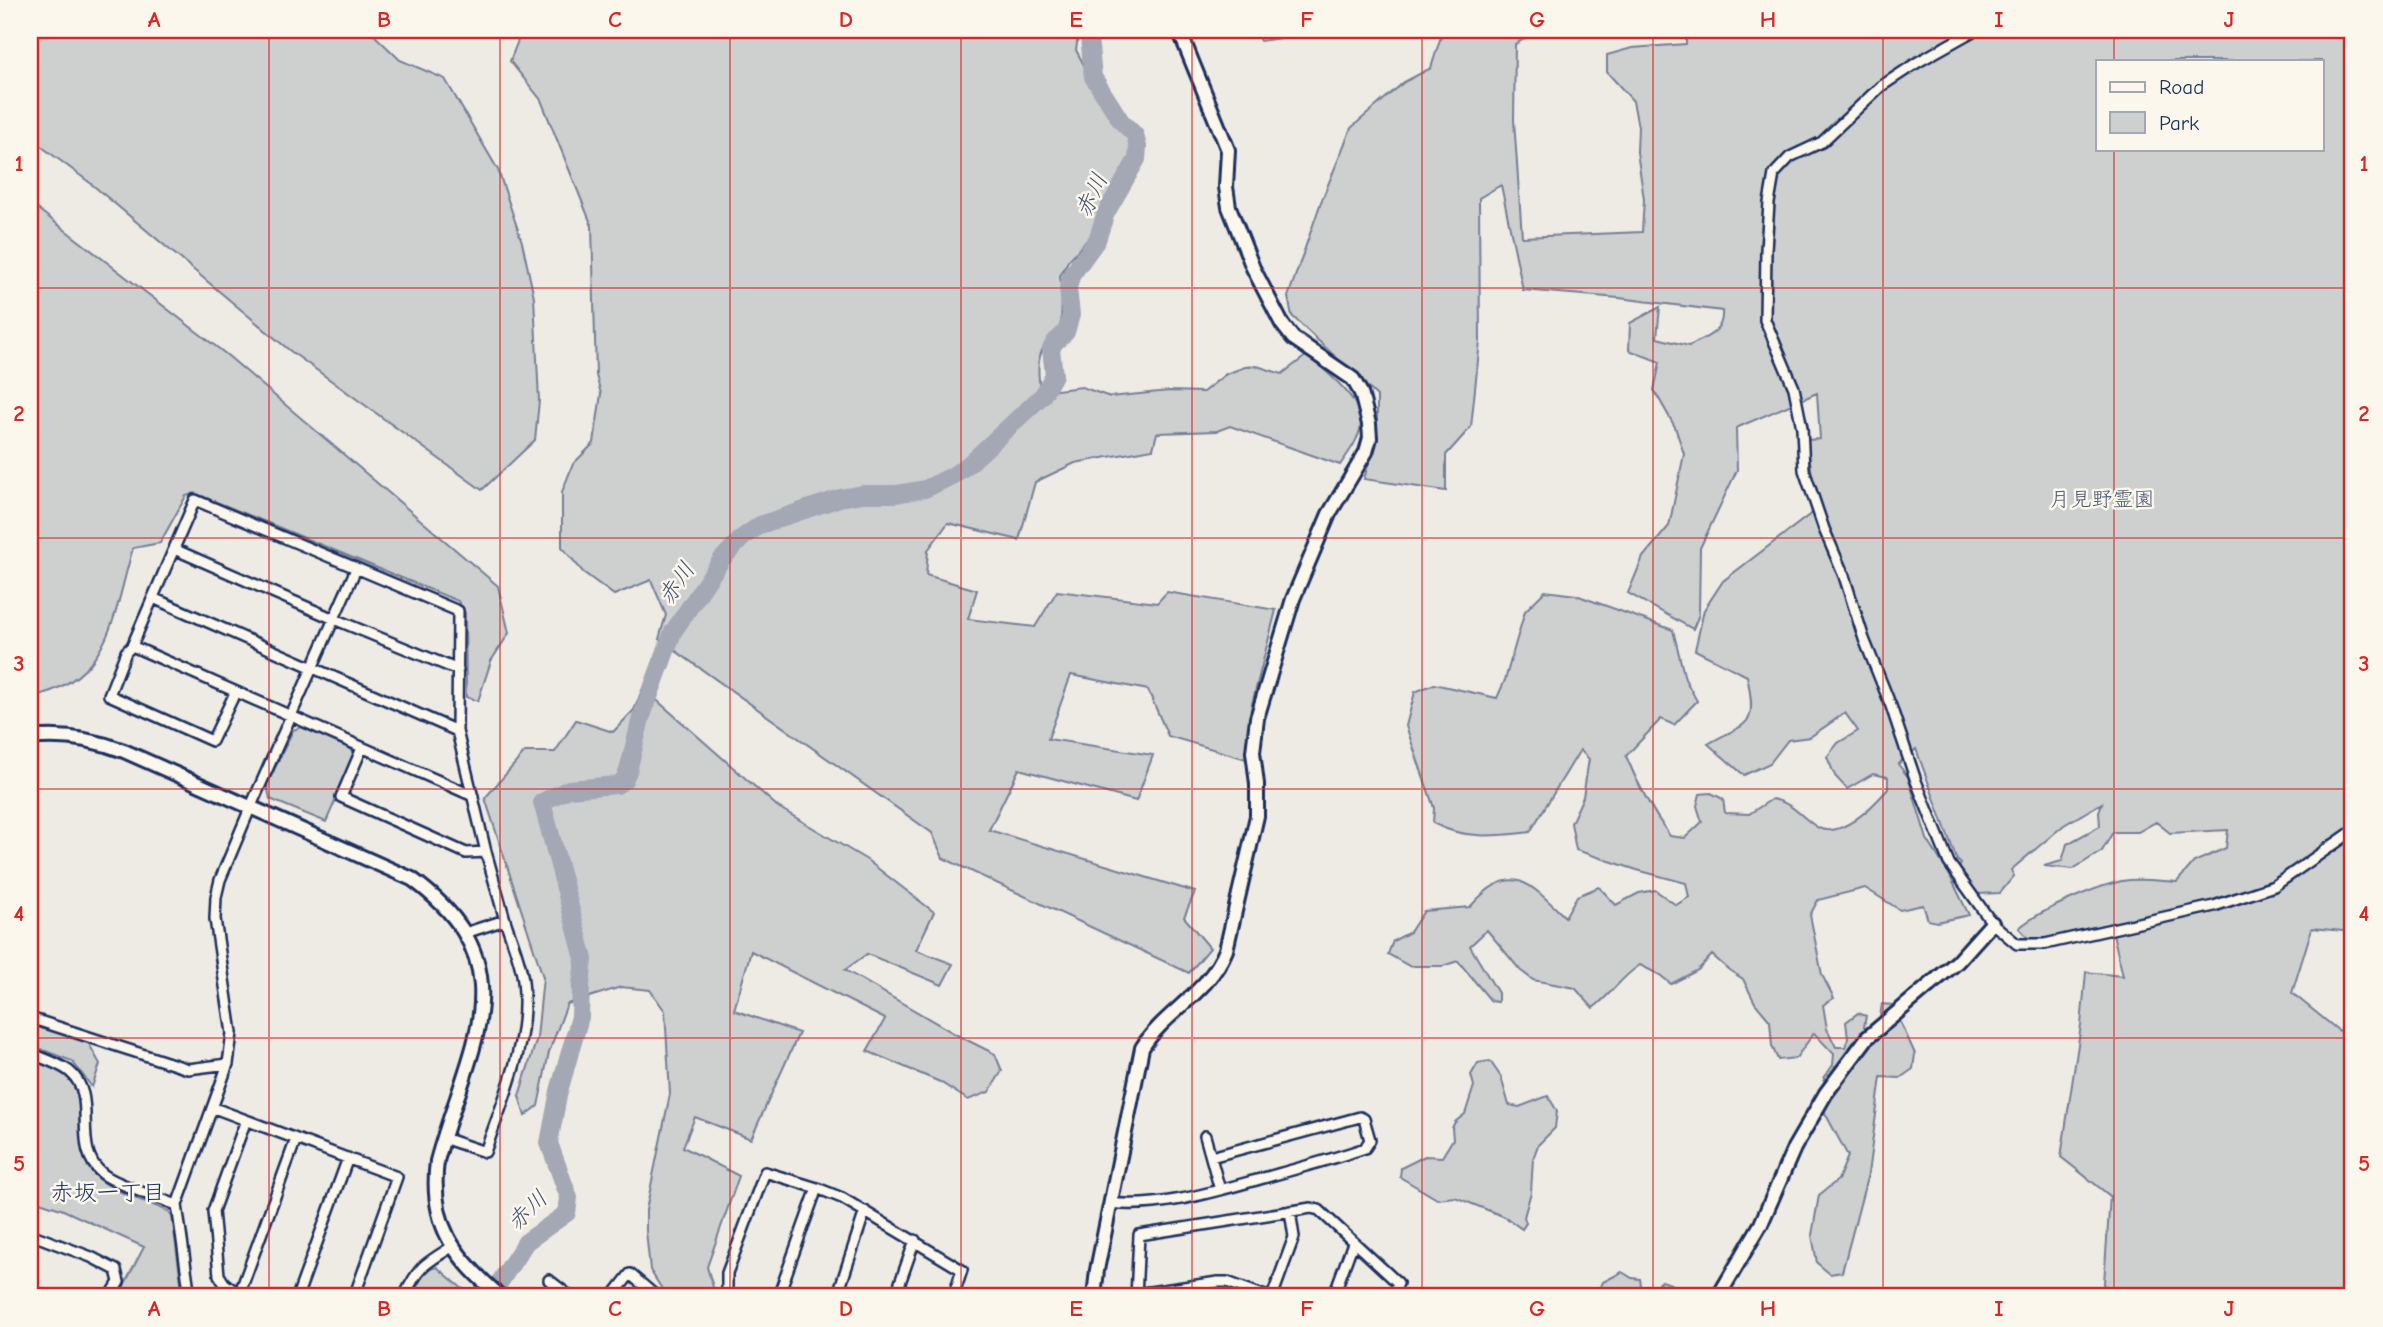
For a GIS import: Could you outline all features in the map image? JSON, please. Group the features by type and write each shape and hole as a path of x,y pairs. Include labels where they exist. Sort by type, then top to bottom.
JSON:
{"street":[{"path":"1094,1297 1097,1270 1142,1048 1152,1032 1205,985 1221,964 1257,816 1254,736 1260,707 1293,599 1329,514 1366,452 1370,438 1367,410 1353,379 1293,338 1282,324 1253,268 1230,207 1226,187 1228,150 1179,30"},
{"path":"1975,30 1880,87 1822,142 1790,157 1774,174 1767,238 1765,320 1794,388 1802,428 1804,470 1824,529 1844,576 1864,639 1949,863 1992,923 2017,944 2045,944 2214,906 2274,886 2353,831"},
{"path":"235,693 212,741 109,695 195,500 458,611 457,731 486,852 523,978 526,1013 521,1046 485,1152 443,1138"},
{"path":"174,549 458,670"},
{"path":"190,1297 177,1205 214,1108 228,1064 232,1034 215,919 216,897 220,880 251,806 356,569"},
{"path":"153,598 457,731"},
{"path":"132,646 473,796"},
{"path":"30,738 65,736 102,742 412,879 457,919 475,958 482,982 483,1006 478,1032 443,1138 434,1179 435,1203 452,1247 501,1297"},
{"path":"362,748 341,797 466,853 486,852"},
{"path":"465,933 505,920"},
{"path":"1718,1297 1761,1224 1794,1148 1826,1093 1867,1038 1957,962 1992,923"},
{"path":"30,1018 188,1069 228,1064"},
{"path":"30,1053 69,1071 77,1080 83,1094 87,1153 103,1175 177,1205"},
{"path":"214,1108 397,1177 354,1297"},
{"path":"1110,1203 1150,1203 1220,1190 1365,1149 1370,1140 1364,1119 1360,1117 1211,1157"},
{"path":"246,1120 213,1211 219,1275 224,1283 241,1296 296,1139"},
{"path":"1205,1136 1220,1190"},
{"path":"296,1297 348,1158"},
{"path":"729,1297 727,1273 765,1172 817,1188 865,1211 962,1270 953,1297"},
{"path":"778,1297 817,1188"},
{"path":"1290,1211 1294,1237 1270,1297 1227,1282 1136,1295 1139,1235 1290,1211 1311,1208 1319,1210 1398,1283 1393,1297"},
{"path":"836,1297 865,1211"},
{"path":"30,1234 91,1257 116,1270 119,1282 110,1297"},
{"path":"895,1297 915,1240"},
{"path":"1333,1297 1353,1243"},
{"path":"404,1297 415,1273 452,1247"},
{"path":"612,1297 630,1274 657,1297"},
{"path":"549,1280 571,1297"},
{"path":"1190,1286 1190,1297"},
{"path":"30,1291 48,1297"}],"green space":[{"path":"30,30 369,30 400,60 445,79 498,170 522,242 534,297 539,401 535,440 482,490 289,350 89,182 30,138"},
{"path":"522,30 1079,30 1076,50 1104,103 1130,136 1134,144 1133,155 1120,174 1097,229 1068,261 1060,276 1061,326 1047,341 1040,356 1038,372 1041,392 1082,387 1110,397 1169,391 1203,392 1226,374 1245,367 1257,366 1282,374 1307,355 1348,393 1359,411 1361,426 1354,444 1340,465 1230,426 1217,431 1157,433 1153,449 1075,463 1035,482 1019,540 948,523 928,550 926,575 977,590 968,619 1035,627 1057,591 1157,603 1167,592 1276,610 1252,704 1246,759 1168,736 1148,690 1071,675 1048,739 1153,755 1136,801 1019,769 989,830 1195,892 1184,917 1210,948 1189,973 943,858 932,833 659,639 666,615 651,580 614,595 583,572 562,547 562,492 573,464 594,443 601,394 596,375 592,226 541,100 510,61"},
{"path":"1255,30 1318,30 1260,41"},
{"name":"月見野霊園","path":"1443,30 1541,30 1515,44 1514,120 1522,237 1642,232 1644,199 1633,101 1607,72 1607,55 1632,48 1686,44 1686,30 2353,30 2353,932 2312,928 2292,993 2339,1031 2353,1018 2353,1297 2103,1297 2110,1196 2061,1157 2081,1025 2086,972 2123,976 2111,925 2042,941 2028,938 2019,928 2053,907 2111,884 2136,880 2177,882 2194,862 2226,848 2228,830 2170,833 2156,822 2138,832 2113,832 2102,851 2073,869 2044,866 2062,861 2067,844 2100,826 2099,812 2102,803 2064,825 2011,870 2014,876 2000,893 1977,894 1958,869 1961,864 1957,860 1916,749 1898,764 1908,777 1927,839 1949,874 1969,915 1937,922 1928,920 1923,905 1900,910 1865,888 1818,900 1810,915 1822,975 1834,998 1823,1005 1827,1029 1836,1047 1845,1047 1848,1039 1846,1022 1858,1013 1866,1016 1864,1027 1877,1035 1882,1004 1893,1005 1915,1054 1913,1069 1900,1078 1881,1077 1868,1174 1842,1272 1830,1274 1817,1263 1812,1235 1819,1195 1838,1180 1848,1156 1825,1113 1824,1078 1833,1065 1834,1054 1814,1033 1796,1058 1778,1060 1772,1046 1770,1021 1755,1003 1743,979 1712,955 1698,970 1671,984 1640,965 1593,1008 1575,988 1533,980 1520,970 1487,930 1470,946 1498,993 1498,1002 1491,1001 1458,961 1443,966 1409,966 1388,954 1393,941 1410,932 1424,911 1470,907 1497,884 1509,880 1530,886 1565,917 1577,896 1599,887 1616,905 1639,893 1655,890 1676,905 1689,897 1686,883 1576,850 1571,823 1583,797 1589,759 1580,750 1530,832 1468,834 1433,823 1434,808 1406,726 1415,692 1434,684 1497,698 1505,680 1525,611 1545,591 1576,595 1673,630 1685,679 1697,701 1674,725 1661,719 1626,756 1646,798 1670,836 1685,838 1702,822 1697,806 1700,794 1711,793 1723,799 1725,813 1749,814 1772,799 1789,806 1823,830 1834,830 1864,813 1888,789 1888,777 1873,774 1847,789 1835,776 1827,757 1838,743 1858,731 1845,713 1810,737 1788,740 1770,763 1744,775 1708,744 1747,721 1751,706 1747,676 1695,650 1704,610 1723,581 1817,509 1807,440 1820,439 1817,393 1736,428 1737,470 1700,548 1699,614 1693,629 1628,593 1643,557 1669,526 1684,454 1675,427 1654,390 1660,362 1629,350 1630,323 1660,307 1657,338 1689,346 1717,329 1722,311 1619,298 1523,290 1501,185 1479,198 1480,341 1471,427 1446,455 1446,491 1364,479 1377,434 1377,396 1292,316 1288,297 1321,202 1351,128 1404,82 1431,68"},
{"path":"30,203 227,355 498,586 509,633 491,661 478,701 466,697 465,613 458,601 195,493 186,496 160,543 133,548 113,620 93,660 77,676 57,689 30,697"},
{"path":"643,688 778,807 867,860 934,912 916,950 953,964 942,985 867,954 845,970 995,1054 1002,1071 989,1092 968,1100 940,1082 867,1051 885,1019 751,951 734,1010 799,1033 751,1139 695,1117 683,1147 739,1176 707,1267 716,1297 667,1297 650,1270 646,1210 670,1094 665,1011 650,990 621,987 567,1004 549,1052 538,1106 525,1116 519,1096 537,1038 543,977 485,798 525,752 555,752 576,720 613,732 634,710"},
{"path":"301,727 351,749 355,756 326,822 270,799 267,785 293,730"},
{"path":"30,1023 87,1040 100,1064 92,1087 72,1061 30,1045"},
{"path":"30,1061 57,1070 74,1084 81,1108 84,1150 95,1175 110,1186 168,1211 172,1216 183,1297 118,1297 144,1247 61,1209 30,1199"},
{"path":"1490,1061 1501,1077 1509,1105 1519,1107 1548,1096 1557,1111 1555,1128 1538,1145 1533,1159 1531,1192 1524,1217 1526,1223 1522,1229 1505,1217 1455,1197 1437,1199 1400,1177 1401,1168 1425,1156 1442,1157 1453,1139 1452,1128 1455,1122 1465,1114 1474,1086 1471,1075 1478,1063"},
{"path":"437,1267 472,1297 413,1297 424,1275"},
{"path":"1622,1272 1640,1279 1641,1285 1636,1297 1597,1295 1603,1282"},
{"path":"1662,1281 1676,1286 1675,1297 1639,1297 1645,1296"}],"waterway":[{"name":"赤川","path":"490,1297 526,1242 567,1213 569,1198 549,1143 559,1091 580,1017 584,959 542,802 569,789 617,785 624,780 641,718 673,632 722,559 743,537 760,525 840,498 925,489 969,464 1043,395 1054,375 1051,349 1066,332 1071,315 1068,288 1071,276 1097,240 1106,213 1137,159 1135,135 1121,121 1093,77 1089,37 1091,30"}],"district":[{"name":"赤坂一丁目","path":"108,1192"}]}
